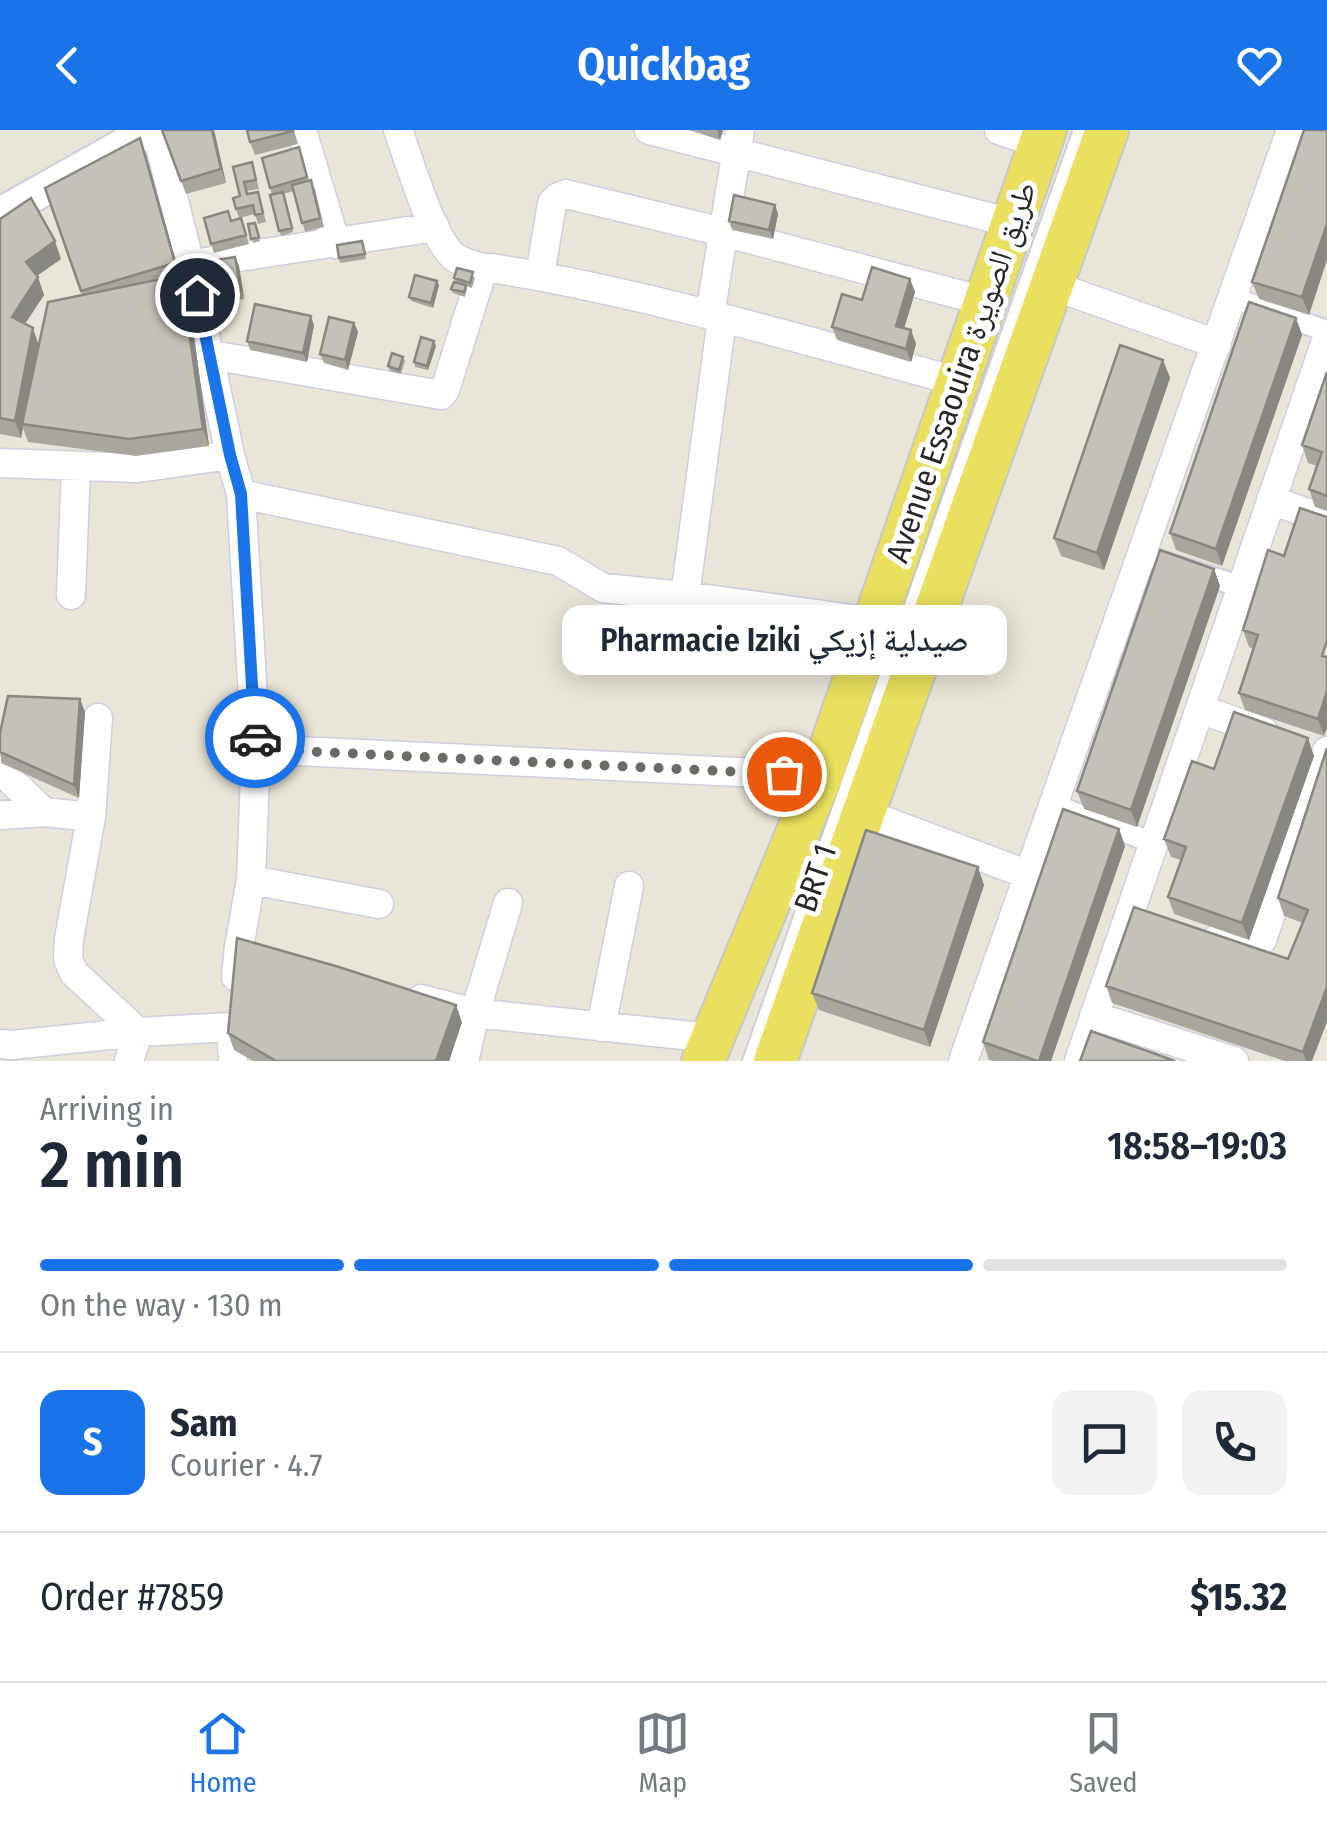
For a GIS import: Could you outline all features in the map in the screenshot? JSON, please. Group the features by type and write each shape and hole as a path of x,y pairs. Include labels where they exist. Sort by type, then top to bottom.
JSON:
{"main road":[{"name":"Avenue Essaouira طريق الصويرة","path":"774,1061 1107,130"},
{"name":"Avenue Essaouira طريق الصويرة","path":"707,1050 821,776 1043,137"}],"street":[{"path":"0,214 153,130 190,264 241,494 256,749 248,949 231,1027 233,1061"},
{"path":"302,130 336,244"},
{"path":"398,130 435,227 452,254 483,269 540,276 716,316 956,381"},
{"path":"649,130 738,142 1012,223"},
{"path":"998,130 1043,137"},
{"path":"964,1061 1291,130"},
{"path":"685,596 723,232 738,142"},
{"path":"540,276 552,203 566,194 984,301"},
{"path":"190,264 435,227"},
{"path":"211,355 440,394 445,390 483,269"},
{"path":"1051,285 1218,344"},
{"path":"1079,1061 1094,1016 1140,914 1154,843 1271,500 1322,368 1327,334 1233,298"},
{"path":"0,463 138,468 230,455"},
{"path":"71,594 76,467"},
{"path":"241,494 558,560 603,588 874,622"},
{"path":"1271,500 1327,520"},
{"path":"1142,555 1242,587"},
{"path":"1184,929 1246,948 1262,940 1316,749 1200,709"},
{"path":"98,718 91,816 68,959 74,974 138,1032"},
{"path":"256,749 821,776"},
{"path":"0,770 44,812"},
{"path":"1054,805 1154,843"},
{"path":"0,814 91,816"},
{"path":"864,814 1029,875"},
{"path":"251,880 379,904"},
{"path":"602,1026 629,886"},
{"path":"464,1061 474,1013 508,903"},
{"path":"404,994 474,1013 602,1026 707,1050"},
{"path":"1094,1016 1234,1061"},
{"path":"7,1050 138,1032 231,1027"},
{"path":"128,1061 138,1032"}],"lane":[{"name":"BRT 1","path":"750,1061 1080,130"}],"building":[{"path":"162,130 212,130 221,169 181,181"},
{"path":"247,130 293,130 293,131 250,142"},
{"path":"1304,130 1327,130 1327,224 1302,297 1252,282"},
{"path":"140,138 175,263 81,291 45,188"},
{"path":"299,147 307,177 270,188 262,158"},
{"path":"252,162 256,180 244,182 247,194 258,192 263,213 255,215 253,205 236,209 233,198 240,196 233,167"},
{"path":"311,180 320,218 302,223 292,185"},
{"path":"283,192 292,228 279,231 270,195"},
{"path":"734,195 775,205 769,230 729,221"},
{"path":"31,198 55,241 26,262 38,277 12,317 33,328 15,421 0,418 0,219"},
{"path":"228,211 231,221 241,218 246,235 211,244 204,218"},
{"path":"255,223 259,237 251,239 248,224"},
{"path":"362,241 365,254 339,258 337,245"},
{"path":"235,257 241,290 203,300 198,263"},
{"path":"872,267 910,279 896,326 911,330 906,349 832,327 842,294 862,300"},
{"path":"457,268 473,272 470,283 454,278"},
{"path":"181,275 203,429 129,439 22,424 48,302"},
{"path":"415,275 437,281 431,303 409,297"},
{"path":"454,282 466,285 464,292 451,289"},
{"path":"1249,302 1296,318 1216,549 1170,533"},
{"path":"255,304 311,316 303,353 247,341"},
{"path":"329,317 354,323 345,360 320,354"},
{"path":"421,337 434,341 427,366 414,362"},
{"path":"1120,345 1163,360 1097,553 1054,538"},
{"path":"392,353 403,357 399,370 388,366"},
{"path":"1327,372 1327,496 1309,489 1322,452 1302,445"},
{"path":"1300,508 1327,517 1327,641 1322,656 1327,657 1327,691 1318,719 1239,693 1258,635 1243,630 1268,550 1284,556"},
{"path":"1160,550 1214,569 1131,810 1077,791"},
{"path":"8,696 80,699 74,785 0,752"},
{"path":"1234,712 1308,738 1242,923 1168,897 1186,847 1164,839 1192,761 1214,769"},
{"path":"1327,748 1327,987 1303,1052 1106,986 1134,907 1288,959 1308,910 1278,898"},
{"path":"1063,809 1119,829 1037,1061 983,1042"},
{"path":"866,830 978,867 924,1030 812,993"},
{"path":"237,938 456,1005 436,1061 276,1061 228,1033"},
{"path":"1091,1031 1175,1061 1080,1061"}],"way so far":[{"path":"255,738 256,749 784,774"}],"place":[{"name":"Pharmacie Iziki صيدلية إزيكي","path":"784,774"}],"route":[{"path":"197,295 241,494 255,738"}]}
